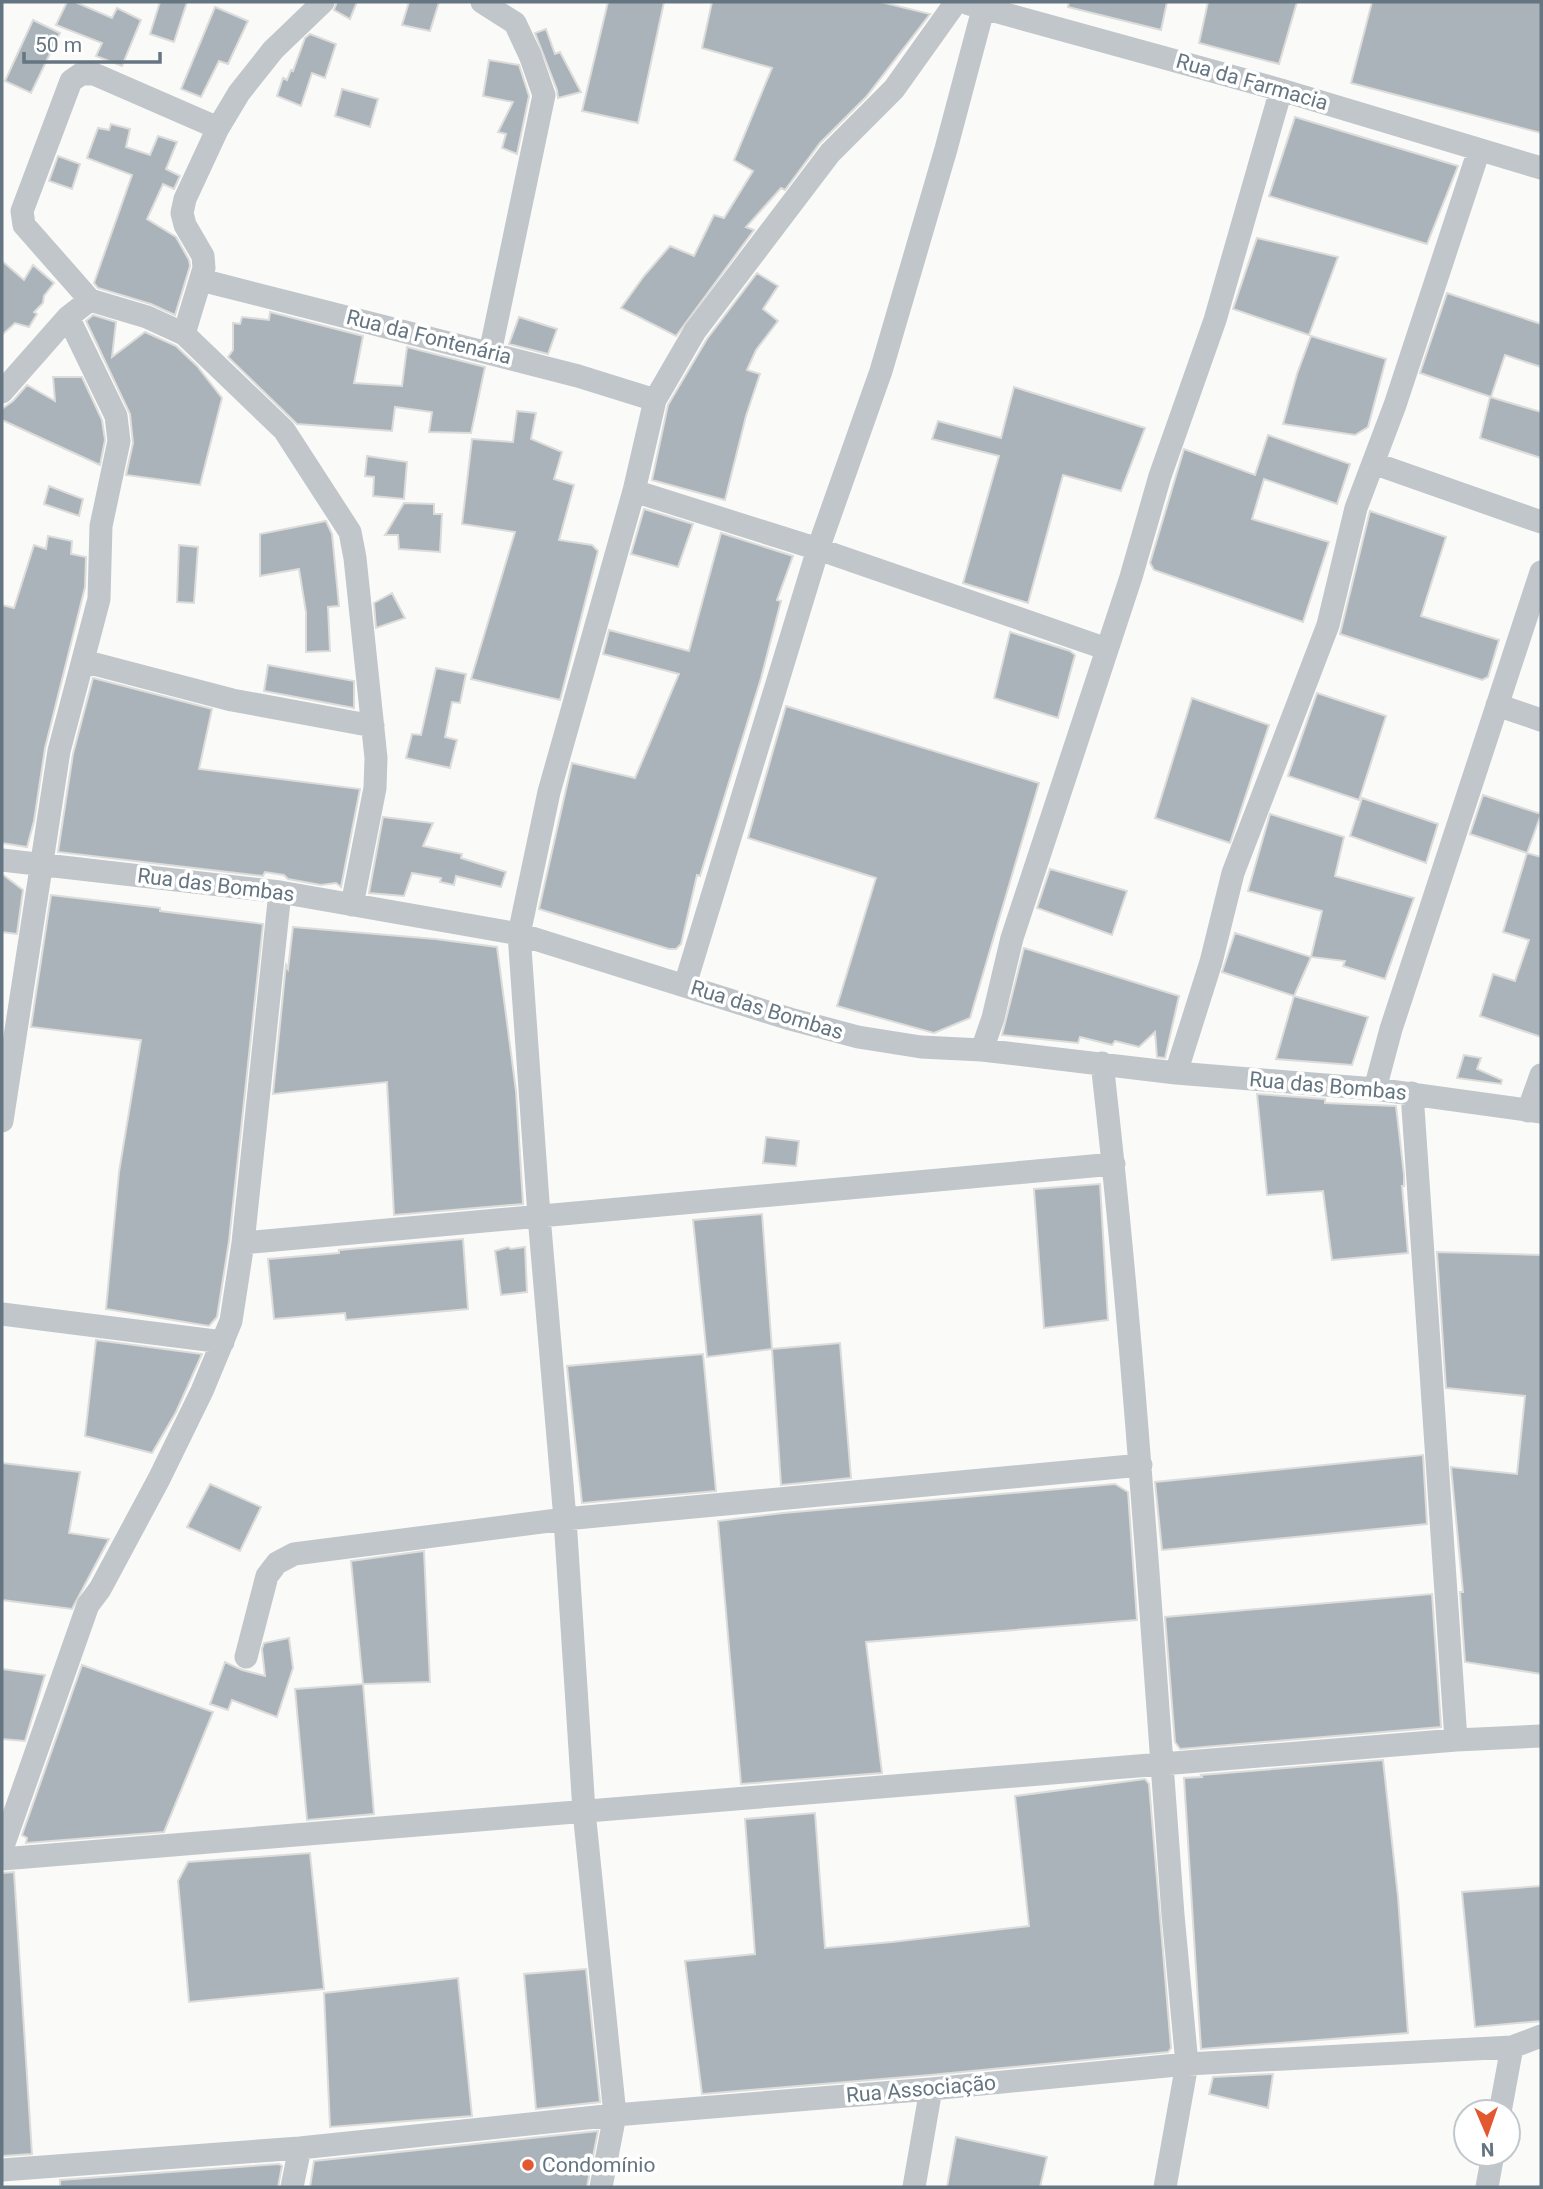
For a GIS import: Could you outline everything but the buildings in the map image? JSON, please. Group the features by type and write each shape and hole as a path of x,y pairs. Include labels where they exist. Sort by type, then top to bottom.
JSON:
{"street":[{"path":"184,334 204,268 204,256 185,225 182,213 185,199 218,128 239,93 273,50 323,2"},
{"path":"482,2 514,23 530,55 544,95 490,353"},
{"path":"601,2187 615,2115 584,1811 565,1519 539,1216 519,934 549,792 634,491 655,400 695,331 830,153 894,89 958,2"},
{"name":"Rua da Farmacia","path":"958,2 985,4 1541,168"},
{"path":"685,985 818,549 881,371 985,4"},
{"path":"218,128 94,74 81,74 71,81 22,211 22,219 24,225 90,300 147,317 184,334 284,430 350,532 360,599 376,758 375,788 352,905"},
{"path":"982,1051 993,1018 1012,938 1107,649 1160,476 1215,320 1281,90"},
{"path":"1176,1073 1210,962 1233,873 1328,625 1356,508 1395,404 1479,150"},
{"name":"Rua da Fontenária","path":"201,280 578,376 655,400"},
{"path":"2,392 68,317 90,300"},
{"path":"2,1121 59,751 99,599 101,526 119,441 116,415 68,317"},
{"path":"1373,464 1541,522"},
{"path":"634,491 818,549 1107,649"},
{"path":"1375,1089 1391,1029 1541,572"},
{"path":"83,661 232,700 373,726"},
{"path":"1497,705 1541,720"},
{"name":"Rua das Bombas","path":"2,860 280,892 519,934 790,1019 858,1037 921,1048 982,1051 1176,1073 1375,1089 1535,1111"},
{"path":"2,1849 88,1605 100,1588 159,1479 231,1321 243,1243 280,892"},
{"path":"1102,1063 1114,1164 1141,1465 1172,1916 1187,2064 1165,2187"},
{"path":"1535,1111 1541,1075"},
{"path":"1412,1093 1456,1740"},
{"path":"243,1243 1114,1164"},
{"path":"2,1314 223,1342"},
{"path":"246,1657 267,1576 276,1563 294,1555 565,1519 1141,1465"},
{"path":"2,1859 1456,1740 1539,1730"},
{"name":"Rua Associação","path":"2,2170 45,2177 615,2115 932,2089 1187,2064 1512,2047 1541,2035"},
{"path":"1503,2098 1512,2047"},
{"path":"914,2187 932,2089"},
{"path":"292,2187 300,2148"},
{"path":"1486,2187 1490,2168"}],"place":[{"name":"Condomínio","path":"528,2165"}]}
